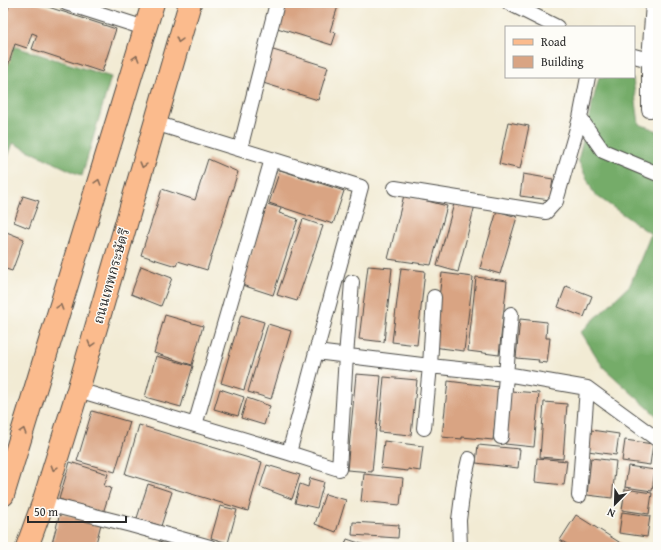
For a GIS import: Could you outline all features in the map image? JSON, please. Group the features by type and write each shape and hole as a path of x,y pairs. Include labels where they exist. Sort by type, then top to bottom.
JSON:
{"main road":[{"path":"3,495 153,3"},
{"name":"ถนนเทพกระษัตรี","path":"27,547 43,503 78,390 190,3"}],"street":[{"path":"66,3 145,28"},
{"path":"240,150 277,3"},
{"path":"509,3 555,26"},
{"path":"655,11 649,60 649,110 658,110"},
{"path":"635,56 649,60"},
{"path":"395,188 546,212 556,201 580,118 588,78"},
{"path":"580,118 603,151 658,174"},
{"path":"155,123 361,187 290,453"},
{"path":"195,425 272,159"},
{"path":"78,390 339,469 352,282"},
{"path":"424,428 430,366 434,297"},
{"path":"501,437 511,314"},
{"path":"316,352 506,374 587,388 658,440"},
{"path":"579,496 587,388"},
{"path":"460,547 459,520 464,481 469,459"},
{"path":"43,503 210,547"}],"green space":[{"path":"3,43 111,77 82,176 13,143 3,170"},
{"path":"599,78 633,79 639,124 658,131 658,417 603,367 581,332 630,285 651,234 594,194 578,160"}],"building":[{"path":"10,3 36,3 116,29 102,72 32,49 37,35 32,33 27,48 15,44 8,66 3,65 3,24"},
{"path":"114,3 124,3 123,6"},
{"path":"282,3 339,3 330,31 336,33 332,45 274,27"},
{"path":"270,49 328,67 318,100 260,82"},
{"path":"508,122 529,126 520,169 499,164"},
{"path":"208,159 238,172 207,270 178,261 176,266 141,255 162,189 195,200"},
{"path":"280,170 344,191 333,224 269,203"},
{"path":"523,174 553,179 550,200 520,196"},
{"path":"404,195 447,206 431,265 388,259"},
{"path":"23,196 39,201 29,228 14,222"},
{"path":"455,200 475,205 458,272 437,266"},
{"path":"267,204 281,208 279,213 298,219 273,295 242,285"},
{"path":"497,211 517,217 500,274 480,268"},
{"path":"303,219 323,226 297,301 277,295"},
{"path":"4,231 24,239 12,271 3,268"},
{"path":"141,266 172,278 161,306 131,294"},
{"path":"368,266 392,268 384,342 359,339"},
{"path":"401,268 425,271 417,345 392,342"},
{"path":"442,273 473,277 464,351 433,347"},
{"path":"476,277 507,281 499,355 468,351"},
{"path":"566,286 592,296 584,317 558,307"},
{"path":"165,315 203,326 192,365 154,353"},
{"path":"241,315 264,322 244,390 221,383"},
{"path":"520,319 547,322 546,338 550,338 547,363 538,362 539,360 516,358"},
{"path":"268,324 291,331 271,399 248,392"},
{"path":"156,356 193,366 181,407 145,397"},
{"path":"356,374 381,376 372,472 347,470"},
{"path":"384,377 417,380 411,435 379,432"},
{"path":"448,381 499,387 493,440 442,437"},
{"path":"220,389 244,397 238,416 214,409"},
{"path":"510,391 539,393 534,447 505,444"},
{"path":"247,398 270,406 264,425 241,418"},
{"path":"544,402 567,404 563,459 540,457"},
{"path":"92,411 130,422 115,472 77,461"},
{"path":"139,425 262,462 248,511 125,474"},
{"path":"591,430 619,434 616,455 588,451"},
{"path":"625,440 653,444 650,465 622,461"},
{"path":"384,441 423,446 420,471 381,468"},
{"path":"478,445 520,449 518,468 476,463"},
{"path":"537,458 567,461 564,485 535,482"},
{"path":"591,458 616,461 612,498 587,495"},
{"path":"70,462 108,474 104,486 111,488 103,513 59,499"},
{"path":"267,465 300,475 292,499 260,487"},
{"path":"628,466 655,470 652,491 625,487"},
{"path":"364,474 403,478 400,505 361,501"},
{"path":"310,478 324,482 317,508 295,503 300,484 308,487"},
{"path":"148,484 172,492 161,526 137,518"},
{"path":"625,489 652,493 649,514 622,510"},
{"path":"325,494 346,500 336,532 315,524"},
{"path":"220,506 237,510 228,543 211,538"},
{"path":"622,512 650,516 647,537 619,533"},
{"path":"60,513 101,524 95,547 51,547"},
{"path":"576,515 627,547 572,547 560,540"},
{"path":"353,522 399,525 398,538 352,535"},
{"path":"347,539 365,545 365,547 344,547"},
{"path":"159,542 176,547 158,547"}]}
